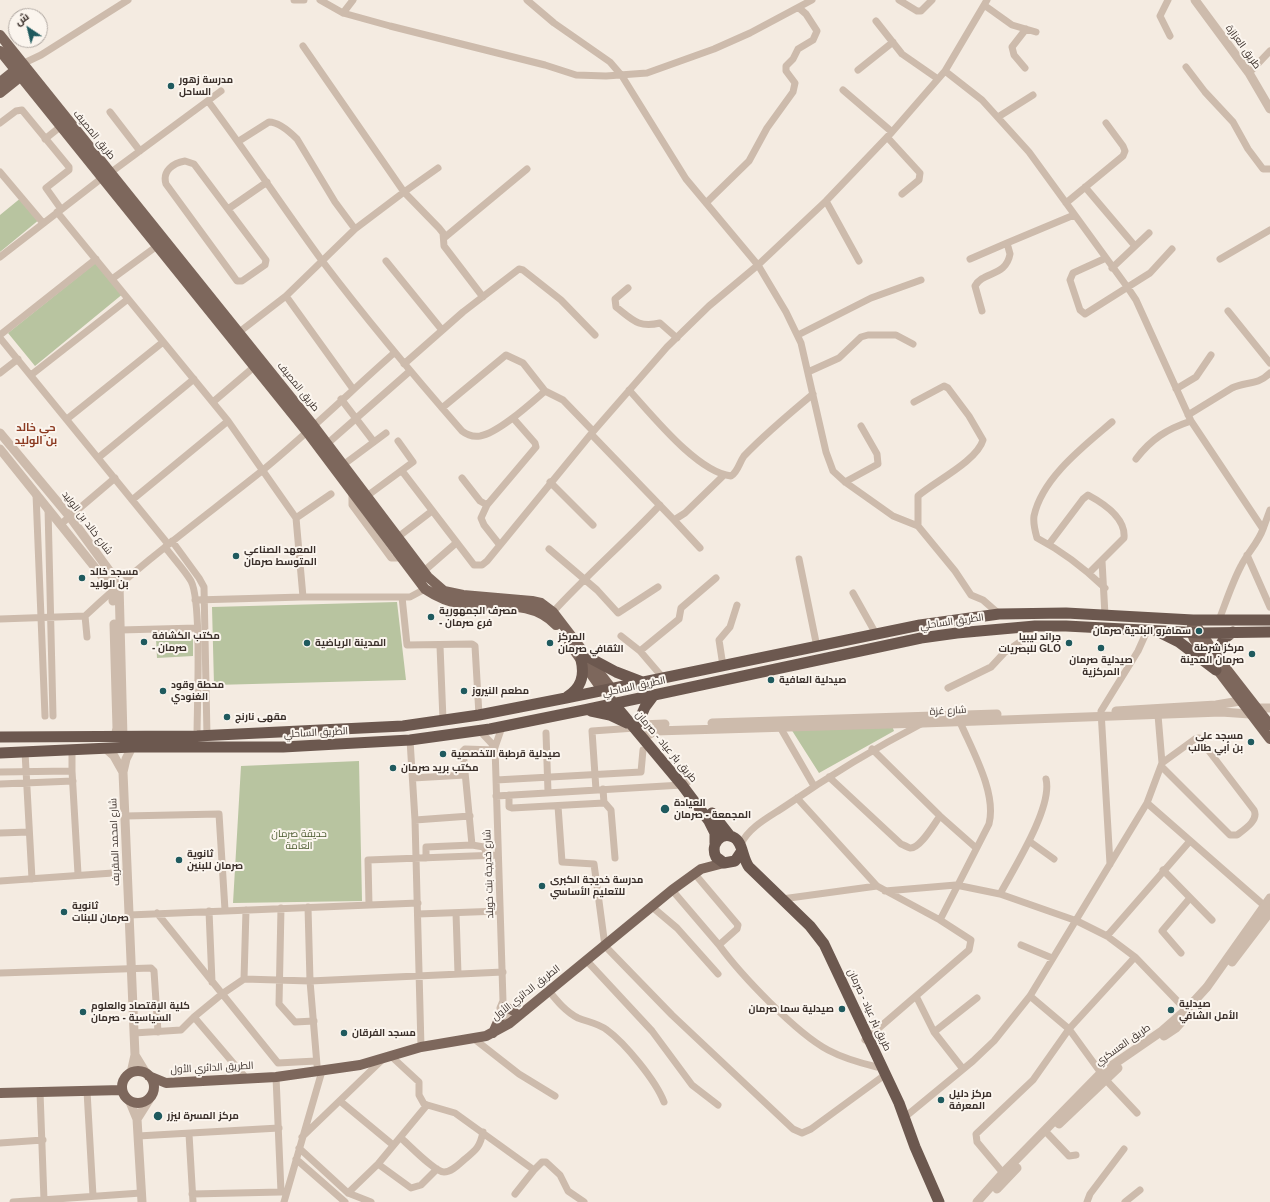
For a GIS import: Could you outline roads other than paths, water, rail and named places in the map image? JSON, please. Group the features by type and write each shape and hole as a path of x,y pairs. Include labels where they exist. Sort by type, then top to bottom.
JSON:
{"highway":[{"name":"الطريق الساحلي","path":"0,738 202,736 403,726 479,714 608,690 920,625 999,614 1066,613 1192,620 1270,620"},
{"path":"1066,613 1066,626"},
{"name":"الطريق الساحلي","path":"0,753 132,747 284,747 410,740 480,730 584,710 921,638 957,633 1035,626 1066,626 1196,633 1270,632"},
{"path":"1152,631 1179,642 1216,670"},
{"path":"1218,658 1220,646 1223,640 1233,632"},
{"path":"566,698 573,693 581,682 585,659 643,683"},
{"name":"طريق بئر عياد - صرمان","path":"608,690 617,702 648,735 685,783 712,824 715,833 715,845"},
{"path":"584,710 610,715 638,725 645,707 654,695"},
{"name":"طريق بئر عياد - صرمان","path":"638,725 685,783 736,842 749,867 810,926 824,944 867,1039 877,1067 901,1120 911,1155 933,1202"},
{"path":"720,838 736,842 738,859 728,863 716,857 715,845 720,838"},
{"name":"طريق بئر عياد - صرمان","path":"728,863 746,870 815,938 824,952 905,1117 914,1147 939,1202"}],"main road":[{"name":"طريق المصيف","path":"0,35 21,70 60,127 106,176 157,246 254,367 310,429 327,444 424,571 444,591 463,595 541,603 553,612 608,690"},
{"name":"طريق المصيف","path":"0,51 21,70 106,176 238,333 310,429 352,490 425,589 440,598 463,604 518,607 541,612 548,616 585,659"},
{"path":"0,82 21,70"},
{"path":"0,93 21,70"},
{"path":"1192,620 1196,633 1218,658 1270,739"},
{"path":"1196,633 1194,639 1216,670 1244,699"},
{"path":"1253,711 1270,725"},
{"path":"698,871 715,845"},
{"path":"698,871 728,863"},
{"name":"الطريق الدائري الأول","path":"166,1083 276,1077 319,1072 360,1065 421,1047 493,1033 508,1025 605,946 651,906 698,871"},
{"path":"504,1004 521,1014"},
{"path":"493,1033 500,1017"},
{"path":"136,1072 148,1075 166,1083 151,1096 136,1104 126,1099 122,1090 123,1081 130,1073 136,1072"},
{"path":"148,1075 153,1081 151,1096"},
{"path":"0,1093 122,1090"}],"street":[{"path":"21,70 41,55 128,0"},
{"path":"294,0 304,0"},
{"path":"320,0 343,13 576,74 622,76 656,70 714,49 799,8 812,0"},
{"path":"343,13 353,0"},
{"path":"527,0 554,23 610,62 622,76 686,179 758,264 798,335 828,461 833,471 845,482 892,516 912,525 918,526"},
{"path":"899,0 917,12 921,11 932,0"},
{"path":"1168,0 1160,16 1170,36"},
{"name":"طريق العزازة","path":"1194,0 1249,73 1270,109"},
{"path":"402,471 455,544 474,565 477,566 487,561 499,544 550,482 629,390 677,338 709,306 758,264 826,201 938,79 945,71 985,2 1012,25 1036,32"},
{"path":"706,203 749,161 767,128 793,92 795,83 786,71 786,66 793,59 798,49 813,40 817,31 812,21 799,8"},
{"path":"876,21 908,60 938,79"},
{"path":"1025,68 1014,54 1012,47 1026,29"},
{"path":"858,70 893,42"},
{"path":"303,46 404,192 439,228 444,238 444,246 483,297"},
{"path":"1249,73 1270,51"},
{"path":"1186,67 1205,92 1233,122 1248,149 1263,169 1270,169"},
{"path":"945,71 982,100 1029,152 1128,288 1136,300 1189,418 1263,529"},
{"path":"843,90 889,134 920,173 919,180 902,194"},
{"path":"0,257 59,211 221,91"},
{"path":"998,117 1034,95"},
{"path":"208,101 239,142 323,261 394,352 462,431 476,437 485,435 513,418 545,391"},
{"path":"0,123 16,111 22,110 69,169 46,188 59,211 112,279 228,421 296,518 303,597"},
{"path":"110,112 140,151"},
{"path":"239,142 269,122 274,122 292,134 297,139 335,202 355,230"},
{"path":"1066,203 1123,156 1125,151 1106,123"},
{"path":"45,139 60,127"},
{"path":"185,161 191,162 228,209 266,262 265,265 242,281 237,281 166,184 165,174 173,165 185,161"},
{"path":"238,333 286,296 355,230 438,168"},
{"path":"444,238 527,169"},
{"path":"0,172 43,224"},
{"path":"228,209 267,182"},
{"path":"1085,187 1135,246"},
{"path":"826,201 859,262"},
{"path":"970,258 1074,215"},
{"path":"1220,259 1270,230"},
{"path":"1112,268 1149,233"},
{"path":"982,311 975,286 978,282 1001,270 1005,266 1010,254 1007,243"},
{"path":"112,279 157,246"},
{"path":"1106,258 1073,273 1070,280 1080,310 1085,314 1150,273 1172,248"},
{"path":"96,259 0,337 168,544 199,578 204,587 202,736"},
{"path":"386,261 442,330"},
{"path":"404,364 442,330 521,269 552,292 595,335"},
{"path":"798,335 872,298 921,280"},
{"path":"628,288 615,299 616,307 641,325 648,326 660,323 677,338"},
{"path":"286,296 353,389"},
{"path":"31,376 128,298"},
{"path":"1228,311 1270,363"},
{"path":"808,372 838,358 861,337 868,335 896,335 913,344"},
{"path":"67,419 164,342"},
{"path":"0,619 85,616 116,587 263,469 310,429 394,352"},
{"path":"442,408 506,355 523,363 545,391 563,400 700,548"},
{"path":"1176,389 1196,377 1211,355"},
{"path":"0,373 18,359"},
{"path":"213,402 254,367"},
{"path":"327,444 410,371"},
{"path":"1136,459 1147,445 1160,434 1189,418 1232,388 1238,385 1257,383 1270,373"},
{"path":"98,458 194,379"},
{"path":"914,402 944,386 948,388 969,416 983,440 982,445 969,459 918,496 918,526 955,571 971,595 983,600 999,614"},
{"path":"629,390 695,458 724,475 731,476 735,473 740,461 755,445 813,394"},
{"path":"341,399 374,442"},
{"path":"499,544 481,520 487,505 536,447 535,443 513,418"},
{"path":"132,500 228,421"},
{"path":"1105,588 1089,573 1049,544 1037,538 1034,517 1040,500 1058,473 1112,422"},
{"path":"845,482 878,464 877,454 861,426"},
{"name":"شارع خالد بن الوليد","path":"0,433 70,517 116,587"},
{"path":"343,465 386,433"},
{"path":"367,496 414,461 398,442"},
{"name":"شارع خالد بن الوليد","path":"0,449 61,524 116,587"},
{"path":"674,520 685,513 724,475"},
{"path":"61,524 115,478"},
{"path":"462,478 480,501 487,505"},
{"path":"550,482 593,525"},
{"path":"36,494 45,716"},
{"path":"296,518 330,494"},
{"path":"1049,544 1083,499 1088,496 1101,503 1117,517 1124,535 1120,542 1089,573"},
{"path":"553,612 584,579 660,506"},
{"path":"48,508 54,716"},
{"path":"1219,620 1233,580 1247,555 1254,547 1270,510"},
{"path":"398,537 432,511"},
{"path":"38,521 48,521"},
{"path":"168,544 191,582 195,600 202,736"},
{"path":"424,571 455,544"},
{"path":"549,549 597,590 618,612 658,587"},
{"path":"1247,555 1270,607"},
{"path":"799,559 817,647"},
{"path":"1102,561 1105,588 1105,615"},
{"path":"640,651 679,619 681,608 716,578"},
{"path":"116,587 120,630 119,737"},
{"path":"116,587 119,694"},
{"path":"195,600 414,596 425,589"},
{"path":"853,593 876,634"},
{"path":"402,596 406,644 440,646 472,644 475,646 479,714"},
{"path":"723,666 719,640 730,627 737,605"},
{"path":"85,616 86,637"},
{"path":"948,688 991,667 1004,653 1031,634 1035,626"},
{"path":"120,630 197,628"},
{"path":"1110,865 1101,715 1138,651 1152,631"},
{"path":"621,636 640,651 664,679"},
{"path":"440,646 443,720"},
{"name":"شارع غزة","path":"648,735 655,731 925,720 960,722 1101,715 1216,705 1244,699"},
{"name":"شارع غزة","path":"638,725 1158,714 1253,711 1270,708"},
{"path":"905,1117 994,1041 1030,996 1052,958 1077,921 1146,803 1161,764 1158,714"},
{"path":"736,842 814,786 872,749 925,720"},
{"path":"940,920 975,847 989,824 991,816 991,802 986,784 960,722"},
{"path":"615,858 611,810 604,802 595,774 592,731 638,725"},
{"path":"495,748 502,726"},
{"path":"780,727 814,786"},
{"path":"480,730 495,748"},
{"path":"546,733 548,792"},
{"path":"1199,738 1254,810 1256,814 1254,819 1237,836 1230,835 1161,764 1195,739 1199,738"},
{"path":"410,740 418,903 421,1047"},
{"name":"شارع امحمد المقريف","path":"130,1073 135,1055 123,772 126,759 132,747"},
{"name":"شارع امحمد المقريف","path":"105,748 114,756 123,772"},
{"path":"472,845 464,750 495,748"},
{"name":"شارع خديجة بنت خويلد","path":"495,748 504,1004"},
{"path":"872,749 940,816 975,847"},
{"path":"72,750 78,874"},
{"path":"496,780 642,772 643,750"},
{"path":"25,752 32,879"},
{"path":"0,772 72,771"},
{"path":"413,778 465,775"},
{"path":"829,777 901,844 908,847 912,848 919,845 940,816"},
{"path":"1000,894 1029,841 1048,794 1046,779"},
{"path":"0,784 73,781"},
{"path":"496,796 685,783"},
{"path":"509,795 509,807 512,808 604,802"},
{"path":"797,798 877,886 940,920 971,940 971,947 867,1039"},
{"path":"1146,803 1268,909"},
{"path":"558,806 562,862 594,864 605,946 672,1015 797,1132 802,1133 811,1129 882,1077"},
{"path":"125,816 220,814 224,910"},
{"path":"415,820 470,816"},
{"path":"736,842 751,830"},
{"path":"0,833 29,832"},
{"path":"1107,936 1190,840"},
{"path":"1029,841 1054,859"},
{"path":"426,858 426,847 472,845 484,847 488,855"},
{"path":"369,905 367,860 498,855"},
{"path":"1163,870 1212,920"},
{"path":"698,871 738,925 737,928 719,945"},
{"path":"0,881 78,874 127,872"},
{"path":"884,891 956,885 1000,894 1077,921 1107,936 1135,957 1186,1010"},
{"path":"782,899 877,886"},
{"path":"672,890 751,982 810,1037 829,1050 860,1063 877,1067"},
{"path":"1182,954 1162,931 1190,898"},
{"name":"طريق العسكري","path":"985,1202 1103,1076 1112,1072 1176,1028 1206,996 1268,909 1270,898"},
{"path":"129,915 418,903"},
{"path":"651,906 677,928 718,974"},
{"path":"284,1191 296,1159 319,1072 316,1061 310,981 308,907"},
{"path":"281,908 279,1004 295,1022 314,1021"},
{"name":"طريق العسكري","path":"977,1202 1003,1173 1103,1076 1162,1031 1186,1010 1207,987 1268,909"},
{"path":"244,979 246,910"},
{"path":"209,911 212,982"},
{"path":"418,914 500,911"},
{"path":"157,913 278,1063 316,1061"},
{"path":"456,913 458,974"},
{"path":"1021,945 1052,958"},
{"path":"1003,1173 977,1142 976,1134 1033,1080 1069,1029 1135,957"},
{"path":"587,960 652,1031 692,1085 718,1104"},
{"path":"0,974 131,968 153,969 158,1032"},
{"path":"134,1034 181,1030 222,994 244,979 310,981 503,972"},
{"path":"549,991 566,1009 578,1018 597,1024 608,1030 649,1075 664,1102"},
{"path":"916,996 934,1032 963,1069"},
{"path":"1030,996 1069,1029 1103,1076 1137,1114"},
{"path":"934,1032 977,998"},
{"path":"504,1004 500,1006 500,1017 508,1025"},
{"path":"504,1004 508,1025"},
{"path":"194,1017 246,1078"},
{"path":"473,1038 519,1074 555,1096"},
{"name":"شارع امحمد المقريف","path":"135,1055 148,1075"},
{"path":"302,1138 387,1058 419,1082 420,1100 427,1106 448,1110 483,1132 534,1170"},
{"path":"276,1077 284,1202"},
{"path":"87,1091 93,1196"},
{"path":"40,1092 43,1140 44,1200"},
{"path":"137,1119 151,1096"},
{"path":"340,1101 393,1146"},
{"path":"14,1202 93,1196 141,1198 137,1119 130,1102"},
{"path":"348,1193 378,1164 427,1106"},
{"path":"138,1136 279,1128"},
{"path":"401,1138 436,1170 444,1172 450,1171 478,1148 483,1132"},
{"path":"189,1134 193,1202"},
{"path":"1048,1134 1069,1156 1076,1155"},
{"path":"0,1143 43,1140"},
{"path":"299,1148 348,1193 371,1202"},
{"path":"1087,1202 1090,1194 1124,1149"},
{"path":"296,1159 345,1202"},
{"path":"515,1194 534,1170 542,1162 546,1162 560,1175 568,1191 584,1202"},
{"path":"378,1164 411,1188 427,1180 436,1170"},
{"path":"1125,1202 1140,1190"},
{"path":"192,1194 284,1191"}],"place":[{"name":"مدرسة زهور الساحل","path":"171,86"},
{"name":"المعهد الصناعي المتوسط صرمان","path":"236,556"},
{"name":"مسجد خالد بن الوليد","path":"82,578"},
{"name":"مصرف الجمهورية - فرع صرمان","path":"431,617"},
{"name":"سمافرو البلدية صرمان","path":"1199,631"},
{"name":"مكتب الكشافة - صرمان","path":"144,642"},
{"name":"المدينة الرياضية","path":"307,643"},
{"name":"المركز الثقافي صرمان","path":"550,643"},
{"name":"جراند ليبيا للبصريات GLO","path":"1069,643"},
{"name":"صيدلية صرمان المركزية","path":"1101,648"},
{"name":"مركز شرطة صرمان المدينة","path":"1252,654"},
{"name":"صيدلية العافية","path":"771,680"},
{"name":"محطة وقود الغنودي","path":"163,691"},
{"name":"مطعم النيروز","path":"464,691"},
{"name":"مقهى نارنج","path":"227,717"},
{"name":"مسجد علي بن أبي طالب","path":"1251,742"},
{"name":"صيدلية قرطبة التخصصية","path":"443,754"},
{"name":"مكتب بريد صرمان","path":"393,768"},
{"name":"العيادة المجمعة - صرمان","path":"665,809"},
{"name":"ثانوية صرمان للبنين","path":"179,860"},
{"name":"مدرسة خديجة الكبرى للتعليم الأساسي","path":"542,886"},
{"name":"ثانوية صرمان للبنات","path":"64,912"},
{"name":"صيدلية سما صرمان","path":"842,1009"},
{"name":"صيدلية الأمل الشافي","path":"1171,1010"},
{"name":"كلية الإقتصاد والعلوم السياسية - صرمان","path":"83,1012"},
{"name":"مسجد الفرقان","path":"344,1033"},
{"name":"مركز دليل المعرفة","path":"941,1100"},
{"name":"مركز المسرة ليزر","path":"158,1116"}],"district":[{"name":"حي خالد بن الوليد","path":"36,434"}],"park label":[{"name":"حديقة صرمان العامة","path":"299,840"}]}
